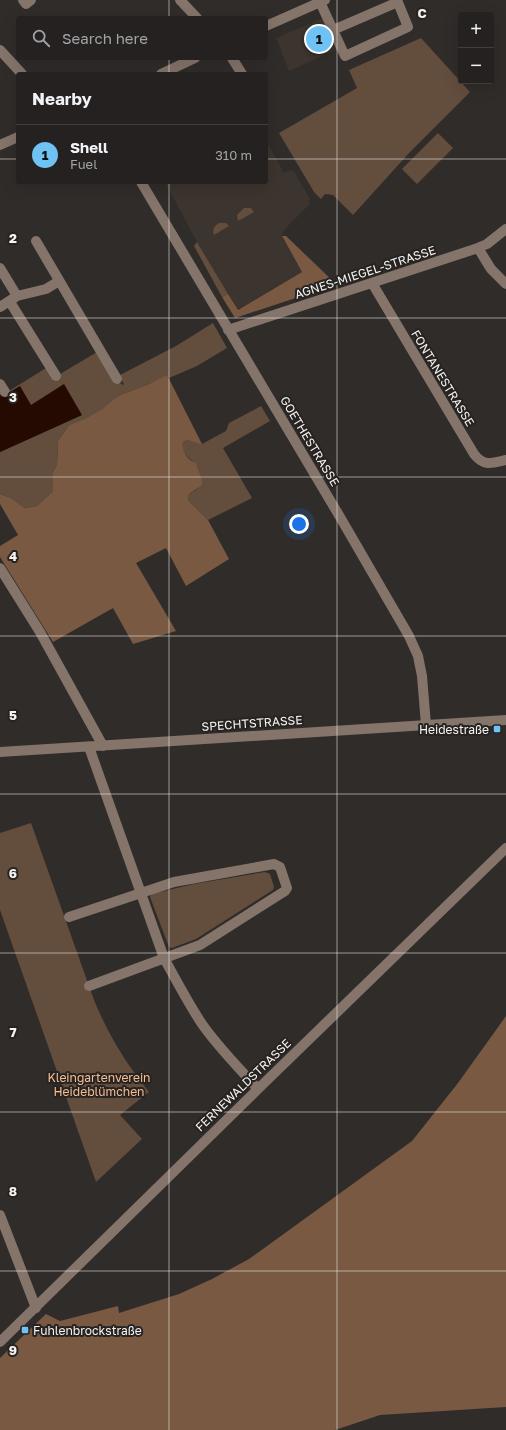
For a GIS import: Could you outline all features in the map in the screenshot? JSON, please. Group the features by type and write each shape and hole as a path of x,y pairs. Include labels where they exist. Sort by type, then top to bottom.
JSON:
{"street":[{"path":"23,0 26,4 31,0"},
{"path":"180,0 195,16"},
{"path":"268,25 323,1 333,30 345,56 408,27 397,1 333,30"},
{"path":"0,50 20,72"},
{"path":"165,72 191,60"},
{"path":"233,60 241,72"},
{"path":"0,145 16,138"},
{"name":"GOETHESTRASSE","path":"145,184 228,330 409,636 418,656 422,676 426,725"},
{"name":"AGNES-MIEGEL-STRASSE","path":"228,330 478,248 488,244 506,229"},
{"path":"36,241 117,379"},
{"path":"478,248 491,269 506,284"},
{"path":"0,268 13,299 56,376"},
{"path":"0,307 13,299 46,289 59,281"},
{"name":"FONTANESTRASSE","path":"372,284 478,460 489,464 506,460"},
{"path":"0,568 40,632 103,746"},
{"name":"SPECHTSTRASSE","path":"0,752 506,720"},
{"path":"89,747 164,958 203,1025 258,1089"},
{"name":"FERNEWALDSTRASSE","path":"0,1342 506,848"},
{"path":"69,917 174,882 274,864 280,867 287,885 285,891 200,945 89,986"},
{"path":"0,1215 36,1308"}],"shaded area":[{"path":"323,18 338,49 289,71 276,38"},
{"path":"268,144 284,173 289,170 294,171 310,199 309,205 284,230 282,235 302,272 237,310 197,242 166,184 268,184"},
{"path":"282,236 286,236 335,283 335,285 235,318 222,297 228,294 238,310 302,272"},
{"path":"167,375 202,444 187,440 183,442 184,452 190,460 196,463 202,479 202,485 189,494 188,500 208,520 229,559 186,586 166,548 136,563 176,631 133,644 113,608 53,642 0,557 0,546 18,535 0,504 0,494 11,498 25,508 37,506 53,491 53,472 57,465 58,441 69,425 102,409 120,395 149,384"},
{"path":"64,384 82,415 0,452 0,396 2,395 3,397 20,386 31,405"},
{"path":"506,1016 506,1407 380,1415 335,1430 0,1430 0,1358 46,1314 60,1321 118,1306 119,1313 179,1294 212,1279 249,1259 412,1141 458,1083"}],"green space":[{"path":"421,38 458,79 458,84 463,84 470,92 410,152 353,215 333,195 325,194 321,199 314,192 279,133 357,88 349,70"},
{"path":"438,133 453,148 417,184 402,169"},
{"path":"244,208 251,208 254,212 238,221 237,215"},
{"path":"219,223 226,223 229,226 214,235 214,228"},
{"path":"197,242 228,294 222,297 194,246"},
{"path":"213,323 227,348 197,366 169,378 167,376 120,395 102,409 69,425 58,441 57,465 53,472 53,491 37,506 25,508 11,498 0,494 0,452 82,415 31,405 9,391 46,368 54,381 61,377 60,374 97,352 115,384 119,382 123,385 124,384 120,375 176,346"},
{"path":"261,406 270,421 223,448 252,498 208,520 188,500 189,494 197,489 202,479 197,466 183,450 183,442 187,440 202,444 226,431 229,423"},
{"name":"Kleingartenverein Heideblümchen","path":"31,823 94,1000 118,1048 132,1070 149,1092 120,1115 142,1139 96,1182 0,910 0,833"},
{"path":"265,872 270,874 274,887 273,890 196,939 172,948 169,947 150,897 151,894 194,884"}],"place":[{"name":"Shell","path":"319,39"},
{"name":"Heidestraße","path":"497,729"},
{"name":"Fuhlenbrockstraße","path":"25,1330"}]}
